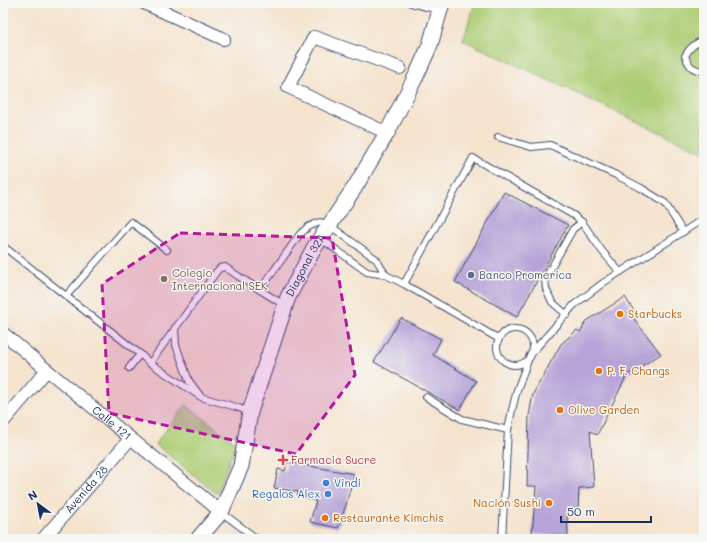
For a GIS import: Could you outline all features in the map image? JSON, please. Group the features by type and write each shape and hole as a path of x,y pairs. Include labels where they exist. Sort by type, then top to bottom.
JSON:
{"street":[{"path":"144,3 224,39"},
{"name":"Diagonal 32A","path":"198,539 221,512 241,466 250,412 291,291 320,238 355,187 387,133 430,45 441,7"},
{"path":"387,133 288,87 314,37 400,68"},
{"name":"Calle 121","path":"3,333 130,439 221,512"},
{"path":"3,422 47,370"},
{"name":"Avenida 28","path":"43,539 130,439"}],"lane":[{"path":"411,3 441,7"},
{"path":"704,40 689,48 685,56 689,65 697,70 704,71"},
{"path":"498,137 531,148 550,145 642,188 665,203 683,232"},
{"path":"404,284 473,158 573,215 582,222 602,251 620,272"},
{"path":"502,539 508,430 517,390 530,355 532,350 532,344 528,334 518,329 507,331 502,334 497,344 499,355 506,362 512,364 522,363 527,360 530,355 574,306 580,301 603,283 704,218"},
{"path":"66,296 131,222 167,250"},
{"path":"260,290 300,234 308,227 320,222 329,225 376,259 386,275"},
{"path":"566,315 552,302 546,289 545,279 573,229 582,222"},
{"path":"320,238 367,272 386,275 404,284 499,339"},
{"path":"3,246 150,363 200,397 250,412"},
{"path":"150,363 220,268 225,267 285,305"},
{"path":"175,328 176,346 182,364 189,381 200,397"},
{"path":"129,368 140,354"},
{"path":"426,397 462,419 508,430"},
{"path":"221,512 257,539"}],"highlighted area":[{"path":"180,233 332,238 355,375 296,454 109,413 102,284"}],"green space":[{"path":"475,3 704,3 704,153 463,40"},
{"path":"186,405 236,443 217,494 155,444"}],"building":[{"path":"504,192 568,225 517,317 455,282"},
{"path":"625,297 638,317 634,319 661,354 627,375 597,435 590,431 594,487 579,488 578,509 567,510 568,537 532,534 536,486 527,486 529,416 533,394 561,344 577,330 581,332 585,322"},
{"path":"401,318 441,339 433,355 476,381 460,410 374,362"},
{"path":"287,462 354,474 338,528 310,522 316,501 297,495 299,492 274,488 278,469 285,471"}],"place":[{"name":"Banco Promerica","path":"471,275"},
{"name":"Colegio Internacional SEK","path":"164,279"},
{"name":"Starbucks","path":"620,314"},
{"name":"P. F. Changs","path":"599,371"},
{"name":"Olive Garden","path":"560,410"},
{"name":"Farmacia Sucre","path":"283,460"},
{"name":"Vindi","path":"326,483"},
{"name":"Regalos Alex","path":"328,494"},
{"name":"Nación Sushi","path":"549,503"},
{"name":"Restaurante Kimchis","path":"325,518"}]}
